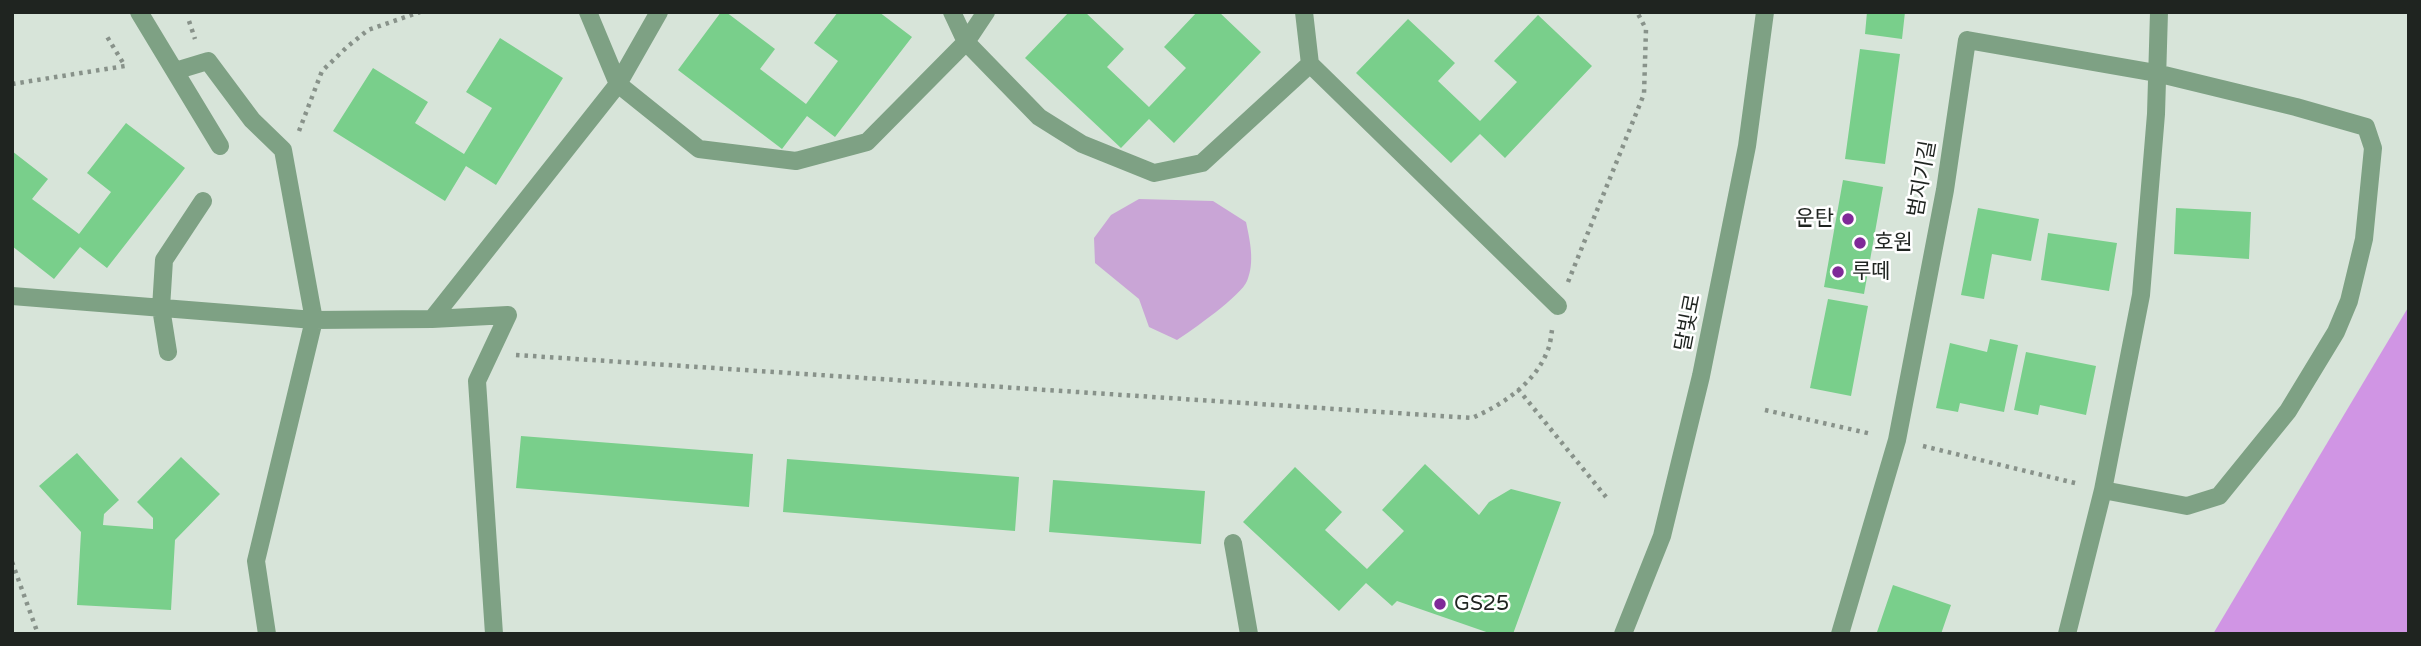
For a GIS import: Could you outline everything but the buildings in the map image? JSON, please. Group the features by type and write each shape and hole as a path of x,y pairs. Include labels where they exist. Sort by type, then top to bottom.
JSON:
{"street":[{"path":"139,12 220,146"},
{"path":"588,12 618,84 699,149 796,161 867,142 966,42 986,12"},
{"path":"432,319 618,84 659,12"},
{"path":"952,12 966,42 1039,117 1082,144 1154,173 1202,163 1310,64"},
{"path":"1304,12 1310,64 1558,306"},
{"name":"달빛로","path":"1623,634 1662,536 1701,376 1747,146 1765,12"},
{"path":"2067,634 2104,490 2141,295 2156,114 2159,12"},
{"name":"범지기길","path":"1840,634 1897,440 1945,190 1967,40 2157,74 2297,107 2366,127 2374,148 2364,239 2349,301 2336,332 2288,411 2219,496 2187,506 2104,490"},
{"path":"175,71 208,61 252,120 283,149 314,320 256,561 267,634"},
{"path":"168,352 161,308 164,260 203,201"},
{"path":"12,296 314,320 508,315 477,381 494,634"},
{"path":"1233,543 1249,634"}],"path":[{"path":"283,149 302,129 322,71 368,30 420,12"},
{"path":"491,353 1472,418 1497,407 1532,378 1547,352 1558,306 1643,94 1646,29 1637,12"},
{"path":"12,84 125,66 106,35"},
{"path":"1518,389 1606,497"},
{"path":"1765,410 1872,434"},
{"path":"1923,446 2104,490"},
{"path":"12,562 38,634"}],"shaded area":[{"path":"1139,199 1213,201 1246,222 1251,259 1247,281 1226,303 1177,340 1149,327 1139,299 1095,263 1094,238 1111,215"},
{"path":"2409,306 2409,634 2213,634"}],"place":[{"name":"운탄","path":"1848,219"},
{"name":"호원","path":"1860,243"},
{"name":"루떼","path":"1838,272"},
{"name":"GS25","path":"1440,604"}]}
